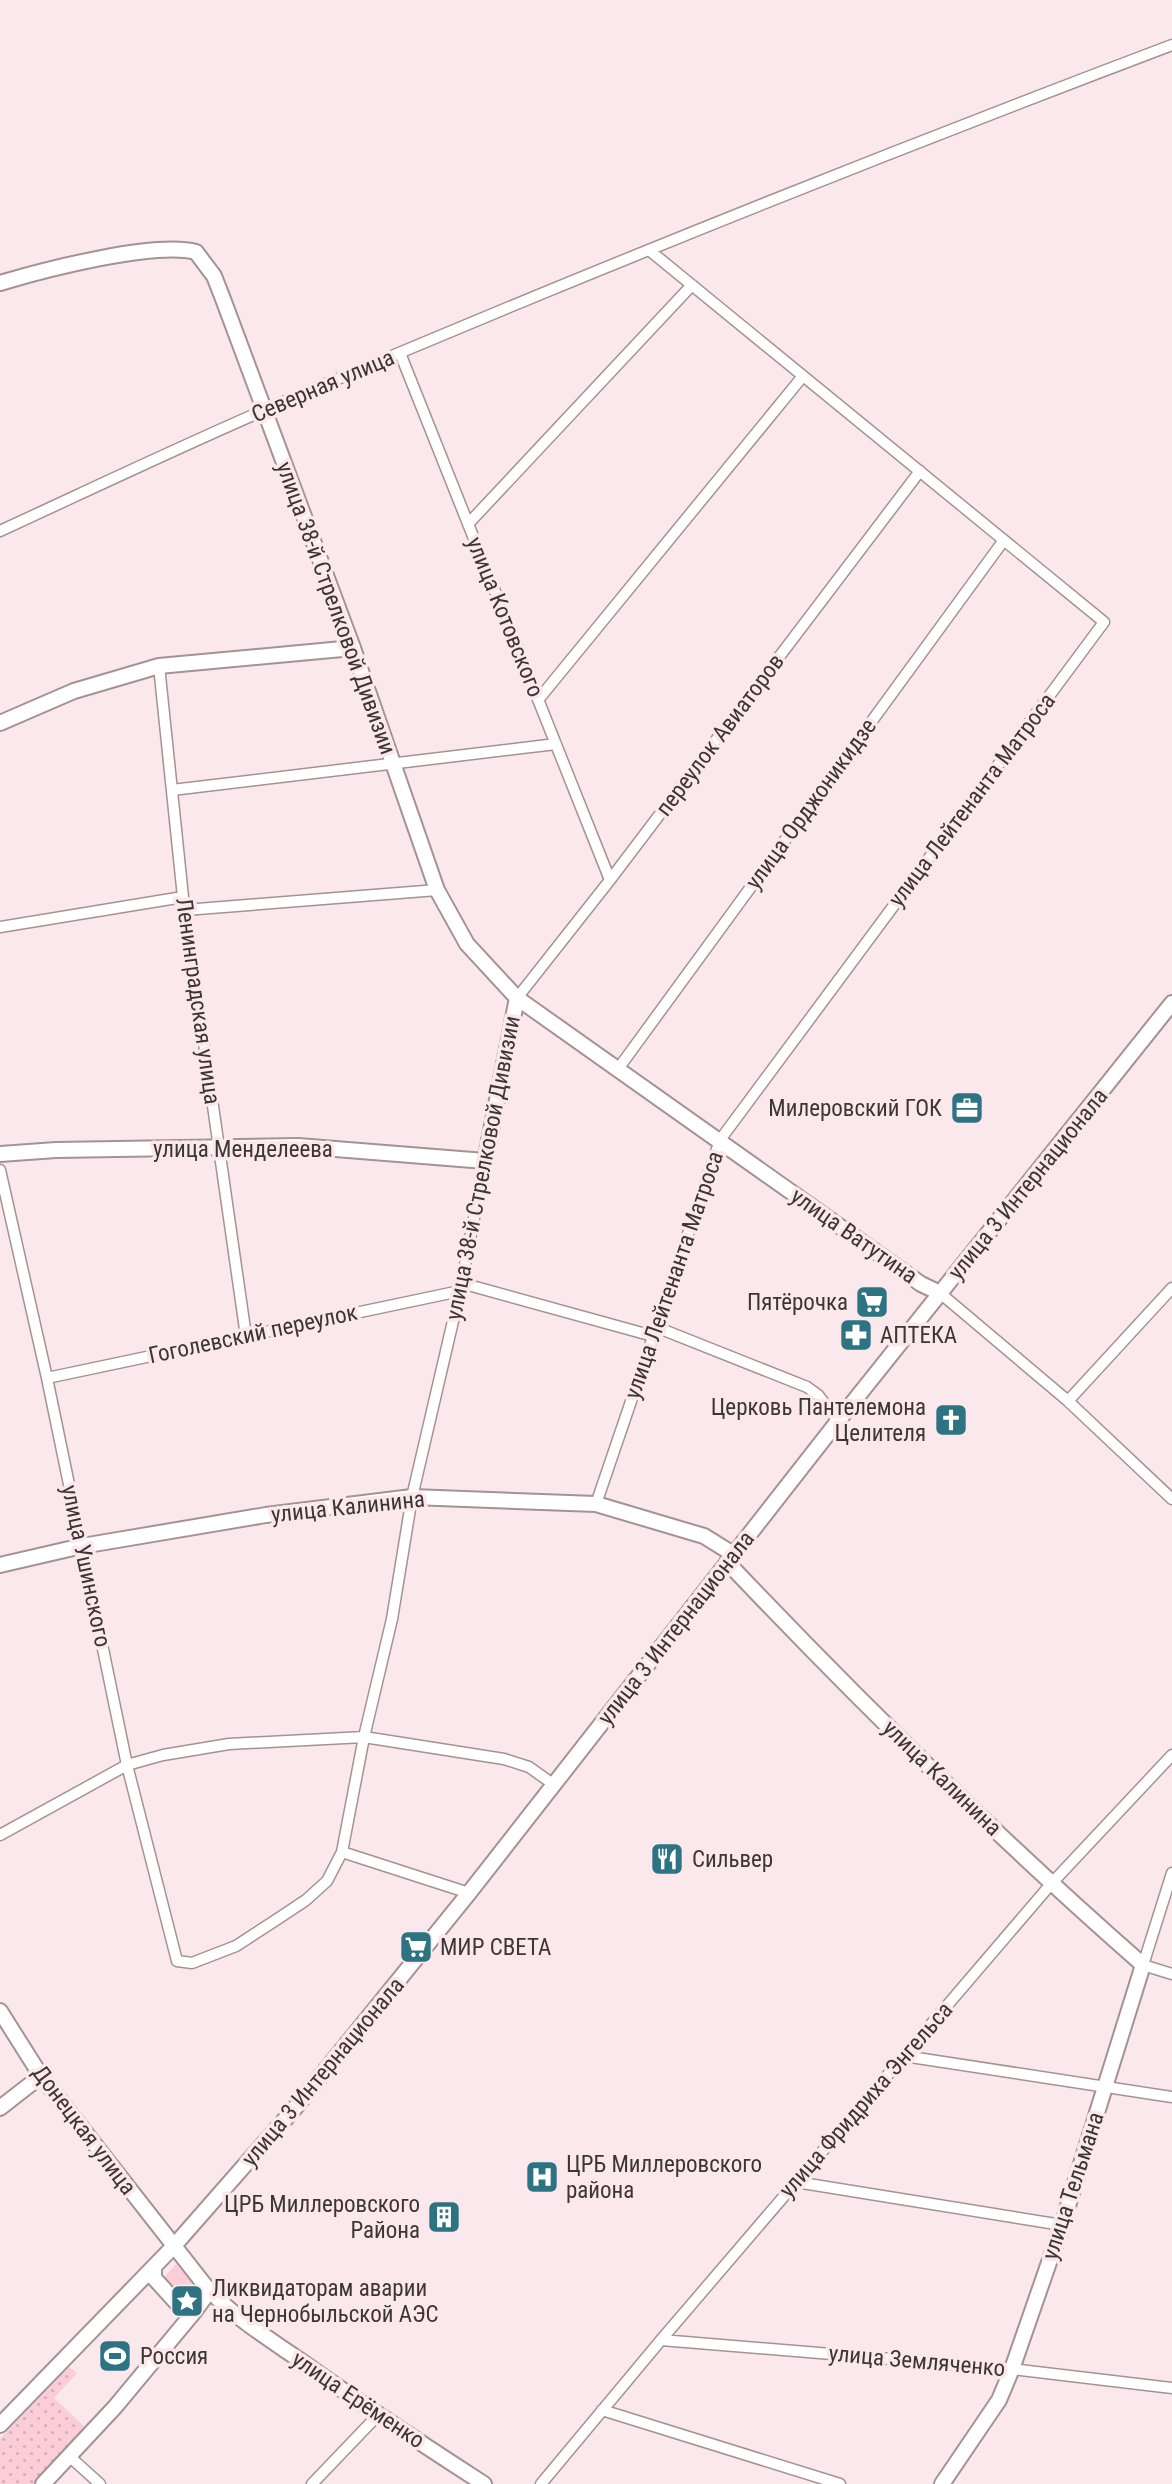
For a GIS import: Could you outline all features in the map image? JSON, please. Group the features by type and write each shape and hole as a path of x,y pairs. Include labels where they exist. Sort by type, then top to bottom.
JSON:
{"street":[{"name":"Северная улица","path":"0,530 400,353 649,250 1172,45"},
{"name":"улица 38-й Стрелковой Дивизии","path":"0,283 121,256 173,248 196,252 214,276 353,648 437,890 467,944 517,998 460,1287 412,1497 392,1619 364,1737 342,1852 327,1881 306,1900 279,1918 236,1945 192,1963 177,1961"},
{"name":"улица Лейтенанта Матроса","path":"596,1504 720,1140 1104,622 649,250"},
{"path":"468,524 692,285"},
{"name":"улица Котовского","path":"400,353 610,880"},
{"path":"538,700 803,376"},
{"name":"переулок Авиаторов","path":"517,998 610,880 920,471"},
{"name":"улица Орджоникидзе","path":"618,1069 1004,540"},
{"path":"0,723 74,691 159,666 353,648"},
{"name":"Ленинградская улица","path":"159,666 183,897 246,1336"},
{"path":"172,790 556,744"},
{"path":"185,910 437,890"},
{"path":"0,927 183,897"},
{"name":"улица Ватутина","path":"517,998 920,1284 940,1293 1068,1401 1172,1499"},
{"name":"улица 3 Интернационала","path":"0,2425 173,2247 295,2108 469,1893 838,1421 1172,1003"},
{"name":"улица Менделеева","path":"0,1154 56,1150 299,1146 485,1161"},
{"name":"улица Ушинского","path":"0,1170 47,1378 127,1765 177,1961"},
{"name":"Гоголевский переулок","path":"47,1378 460,1287 654,1332 807,1387 818,1395 838,1421"},
{"path":"1068,1401 1172,1288"},
{"name":"улица Калинина","path":"0,1565 82,1546 266,1515 412,1497 596,1504 704,1536 730,1558 828,1668 1051,1884 1143,1965 1172,1974"},
{"path":"0,1835 127,1765 163,1755 229,1744 364,1737 504,1759 529,1768 553,1784"},
{"name":"улица Фридриха Энгельса","path":"541,2484 1051,1884 1172,1755"},
{"path":"342,1852 469,1893"},
{"name":"улица Тельмана","path":"942,2484 999,2400 1012,2369 1062,2225 1172,1873"},
{"name":"Донецкая улица","path":"0,2011 41,2076 173,2247"},
{"path":"904,2056 1172,2097"},
{"path":"0,2108 41,2076"},
{"path":"796,2182 1062,2225"},
{"path":"44,2484 116,2407 208,2293 173,2247"},
{"path":"154,2267 154,2277 184,2311 194,2312"},
{"name":"улица Ерёменко","path":"208,2293 378,2415 484,2484"},
{"name":"улица Земляченко","path":"661,2340 1012,2369 1172,2388"},
{"path":"602,2410 840,2484"},
{"path":"312,2484 378,2415"},
{"path":"69,2456 100,2484"}],"shaded area":[{"path":"176,2264 202,2293 189,2307 164,2278"},
{"path":"67,2366 77,2373 54,2398 88,2430 35,2484 0,2484 0,2439"}],"place":[{"name":"Милеровский ГОК","path":"967,1108"},
{"name":"Пятёрочка","path":"872,1302"},
{"name":"АПТЕКА","path":"856,1335"},
{"name":"Церковь Пантелемона Целителя","path":"951,1420"},
{"name":"Сильвер","path":"667,1859"},
{"name":"МИР СВЕТА","path":"416,1947"},
{"name":"ЦРБ Миллеровского района","path":"542,2177"},
{"name":"ЦРБ Миллеровского Района","path":"444,2217"},
{"name":"Ликвидаторам аварии на Чернобыльской АЭС","path":"187,2301"},
{"name":"Россия","path":"115,2356"}]}
